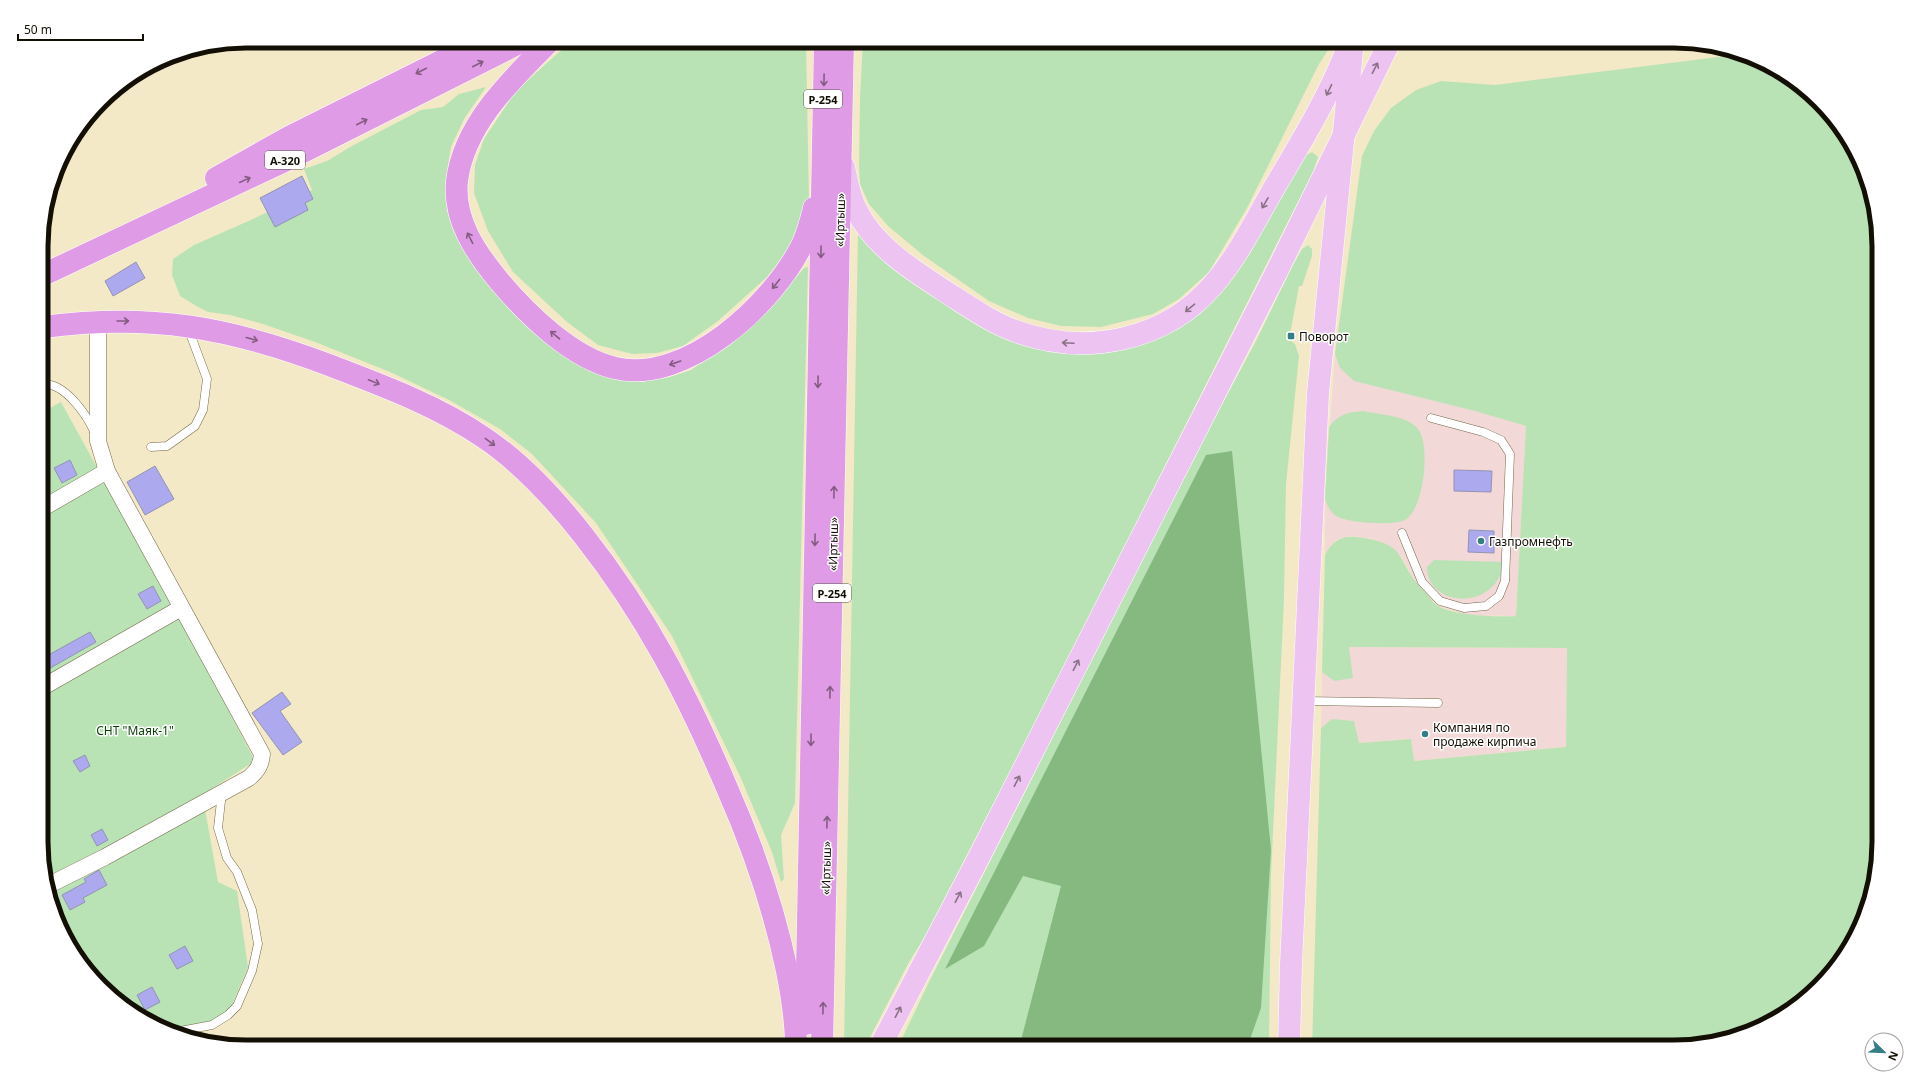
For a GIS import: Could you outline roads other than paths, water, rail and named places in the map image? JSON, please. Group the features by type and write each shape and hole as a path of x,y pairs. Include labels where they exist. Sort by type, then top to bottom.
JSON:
{"highway":[{"name":"А-320","path":"48,273 289,137 467,48"},
{"name":"А-320","path":"48,273 297,155 509,48"},
{"path":"543,48 515,76 480,122 461,162 457,199 460,216 474,248 509,292 568,345 601,364 615,368 647,370 680,362 713,342 755,307 787,270 802,245 816,200 822,157"},
{"name":"«Иртыш»","path":"805,1040 824,48"},
{"name":"«Иртыш»","path":"822,1040 844,48"},
{"path":"48,327 98,322 158,322 187,325 237,335 293,352 361,377 427,406 482,436 527,472 559,506 603,560 647,625 682,687 714,757 756,859 770,902 782,946 790,986 795,1040"}],"main road":[{"path":"841,138 844,167 855,208 871,233 913,270 981,315 1018,332 1061,343 1083,344 1110,341 1143,334 1161,327 1188,309 1213,285 1238,250 1324,100 1347,48"},
{"path":"1289,1040 1291,964 1318,393 1346,128 1352,48"},
{"path":"884,1040 978,859 1262,300 1386,48"}],"street":[{"path":"53,884 105,857 249,778 257,771 261,763 262,754 107,471 98,441 98,322"},
{"path":"48,505 107,471"},
{"path":"48,683 181,608"}],"lane":[{"path":"151,447 167,446 195,426 203,410 207,379 187,325"},
{"path":"48,386 60,390 75,401 87,417 98,441"},
{"path":"1402,533 1422,582 1440,601 1464,608 1486,606 1498,596 1505,581 1510,454 1501,440 1483,432 1431,418"},
{"path":"1304,701 1438,703"},
{"path":"186,1030 212,1025 228,1015 237,1006 252,971 258,944 252,910 237,872 227,858 218,828 222,792"}],"place":[{"name":"Поворот","path":"1291,336"},
{"name":"Газпромнефть","path":"1481,541"},
{"name":"Компания по продаже кирпича","path":"1425,734"}],"park label":[{"name":"СНТ \"Маяк-1\"","path":"135,730"}]}
